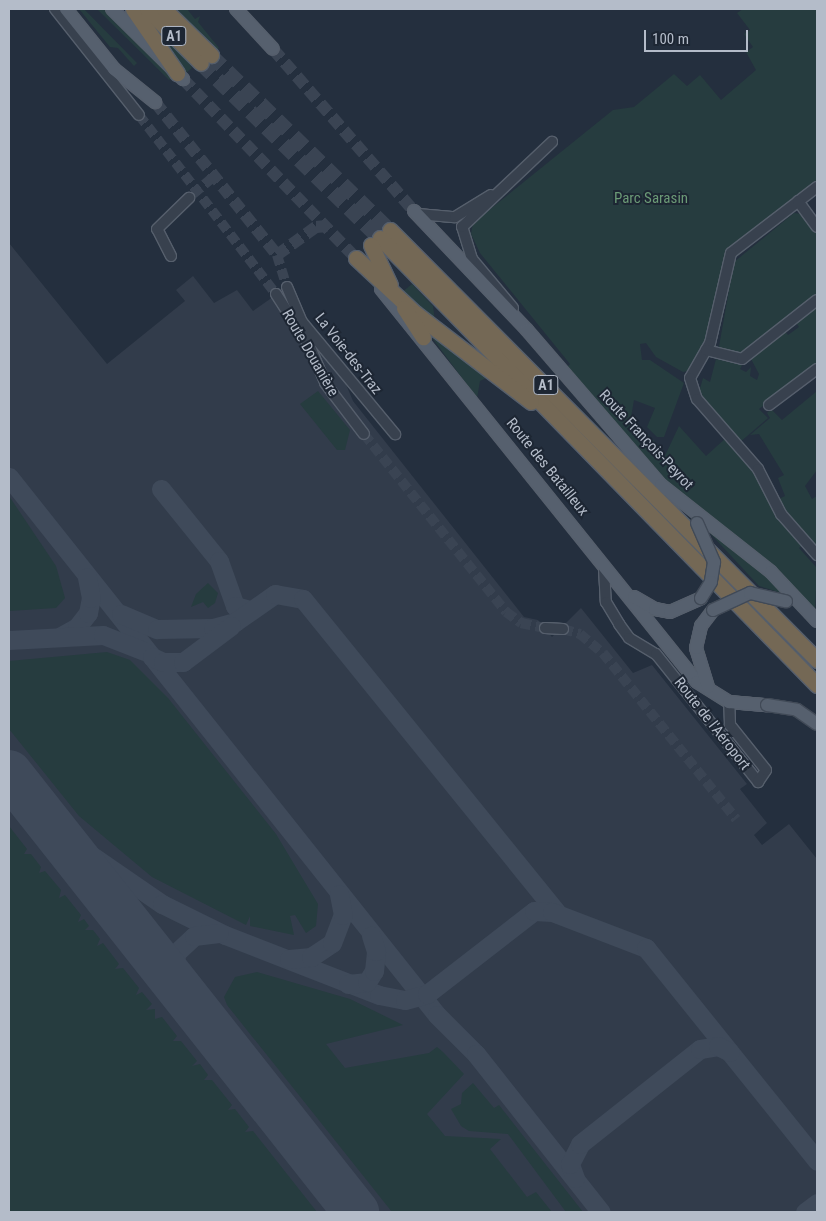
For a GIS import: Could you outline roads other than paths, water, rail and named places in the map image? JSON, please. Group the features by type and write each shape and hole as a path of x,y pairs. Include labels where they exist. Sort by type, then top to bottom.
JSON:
{"highway":[{"name":"A1","path":"146,9 206,59 164,9"},
{"path":"129,15 180,76"},
{"path":"381,238 395,295 423,337"},
{"name":"A1","path":"381,238 587,454 817,685"},
{"name":"A1","path":"381,238 815,658"},
{"path":"356,258 395,295 528,400 587,454"}],"main road":[{"path":"66,9 114,69 155,102"},
{"path":"112,9 129,15"},
{"path":"117,9 129,15"},
{"path":"236,9 273,49"},
{"name":"Route François-Peyrot","path":"415,212 527,330 676,499 771,572 817,621"},
{"name":"Route des Batailleux","path":"356,258 423,337 697,682 714,695 729,702"},
{"path":"626,592 664,611 683,609 701,598 711,582 714,562 697,523 676,499"},
{"path":"714,695 696,652 702,626 713,610 750,593 786,601 817,628"},
{"path":"729,702 797,710 817,724"}],"street":[{"path":"56,9 139,115"},
{"name":"Route François-Peyrot","path":"527,330 472,259 462,235 465,222 493,194 552,142"},
{"path":"817,186 732,253 706,350 690,378 697,399 758,469 781,514 817,555"},
{"name":"Route François-Peyrot","path":"415,212 455,217 493,194"},
{"path":"171,256 157,229 189,198"},
{"path":"798,201 817,227"},
{"name":"La Voie-des-Traz","path":"287,287 302,322 395,434"},
{"name":"Route Douanière","path":"276,294 310,347 325,383 364,434"},
{"path":"706,350 742,360 817,300"},
{"path":"770,405 817,369"},
{"name":"Route de l'Aéroport","path":"604,566 606,597 615,618 629,638 656,654 758,782 766,770 730,725 729,702"},
{"path":"606,597 626,592"},
{"path":"545,628 563,628"}],"tunnel":[{"path":"273,49 414,211"},
{"path":"211,55 390,230"},
{"path":"201,63 380,238"},
{"path":"183,79 356,258"},
{"path":"155,102 277,255 316,227 327,226"},
{"path":"139,115 276,294"},
{"path":"193,194 213,177"},
{"path":"277,255 287,287"},
{"path":"364,434 506,612 521,623 545,628"},
{"path":"563,629 580,634 603,653 736,819"}],"park label":[{"name":"Parc Sarasin","path":"651,199"}]}
